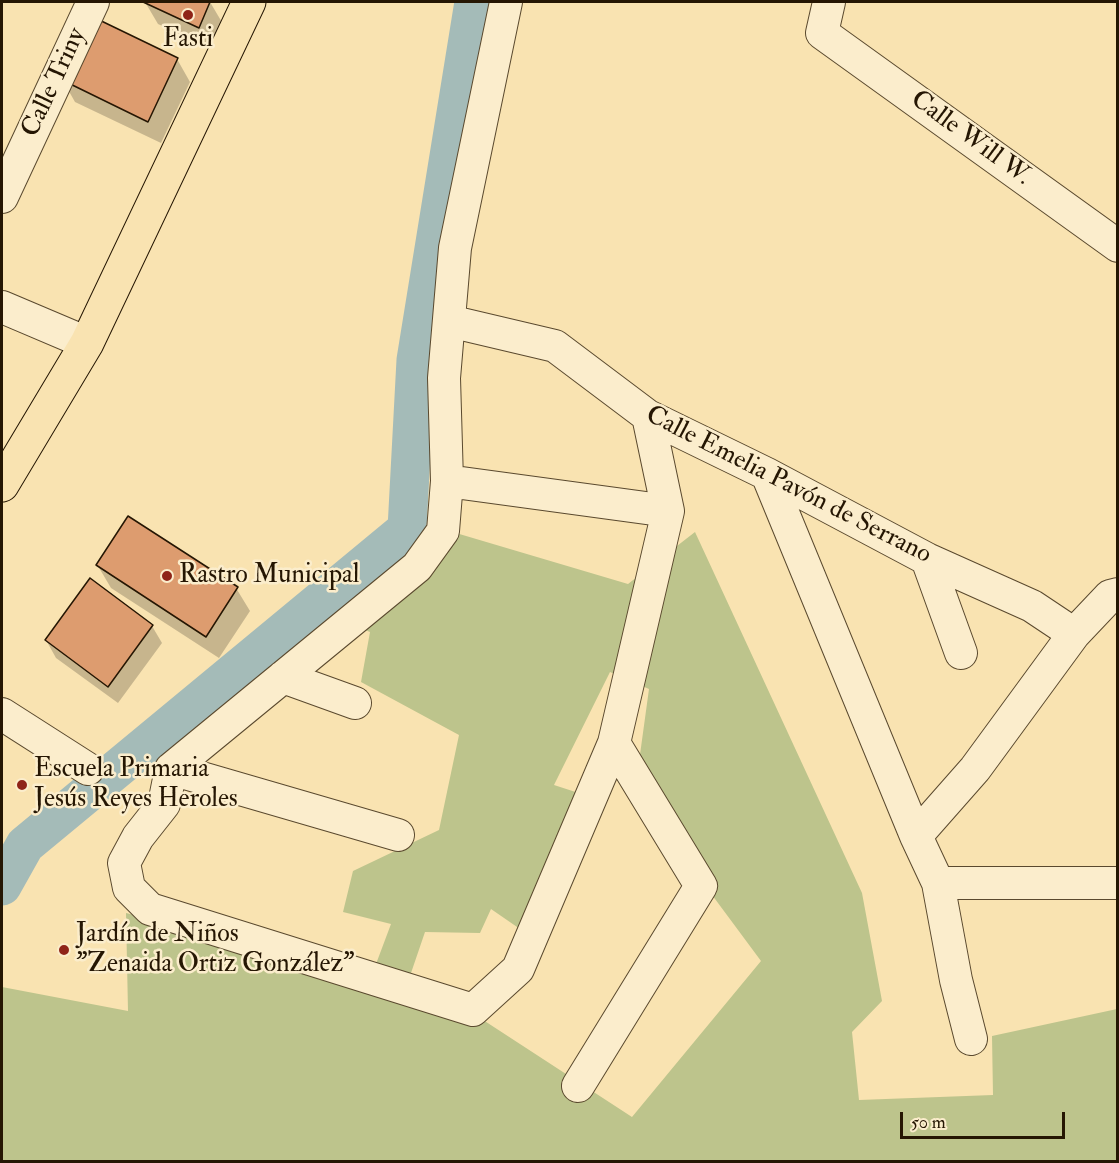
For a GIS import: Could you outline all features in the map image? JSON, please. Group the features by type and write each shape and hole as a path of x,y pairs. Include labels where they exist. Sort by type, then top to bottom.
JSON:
{"main road":[{"path":"2,485 87,343 249,2"}],"street":[{"name":"Calle Triny","path":"2,197 93,2"},
{"path":"506,2 455,248 444,378 447,481 442,531 417,567 171,769 164,804 138,837 124,863 129,888 150,909 473,1010 518,969 614,743 668,511 648,416"},
{"name":"Calle Will W.","path":"829,2 822,33 1118,246"},
{"path":"2,307 87,343"},
{"name":"Calle Emelia Pavón de Serrano","path":"448,321 555,346 648,416 768,474 927,559 1032,606 1074,634"},
{"path":"768,474 916,836 938,884 956,980 971,1038"},
{"path":"447,481 668,511"},
{"path":"927,559 961,653"},
{"path":"916,836 975,769 1074,634 1110,596 1118,594"},
{"path":"283,677 355,703"},
{"path":"2,714 88,769"},
{"path":"578,1086 701,886 614,743"},
{"path":"171,769 398,834"},
{"path":"938,884 1118,883"}],"green space":[{"path":"429,525 628,584 695,532 862,893 882,1001 852,1032 859,1100 993,1095 992,1036 1117,1009 1117,1161 2,1161 2,987 128,1011 126,913 373,972 391,924 343,912 353,871 439,830 459,735 361,682 370,632 336,618","holes":["610,672 649,689 635,791 761,961 632,1117 411,973 425,932 480,933 491,909 520,929 594,798 554,785"]}],"building":[{"name":"Fasti","path":"143,2 210,2 199,28"},
{"path":"91,16 178,58 148,122 60,79"},
{"name":"Rastro Municipal","path":"128,516 238,587 206,637 96,565"},
{"path":"90,578 153,625 108,687 45,640"}],"waterway":[{"path":"2,886 25,845 407,529 416,360 474,2"}],"place":[{"name":"Fasti","path":"188,15"},
{"name":"Rastro Municipal","path":"167,576"},
{"name":"Escuela Primaria Jesús Reyes Heroles","path":"22,785"},
{"name":"Jardín de Niños \"Zenaida Ortiz González\"","path":"64,950"}]}
